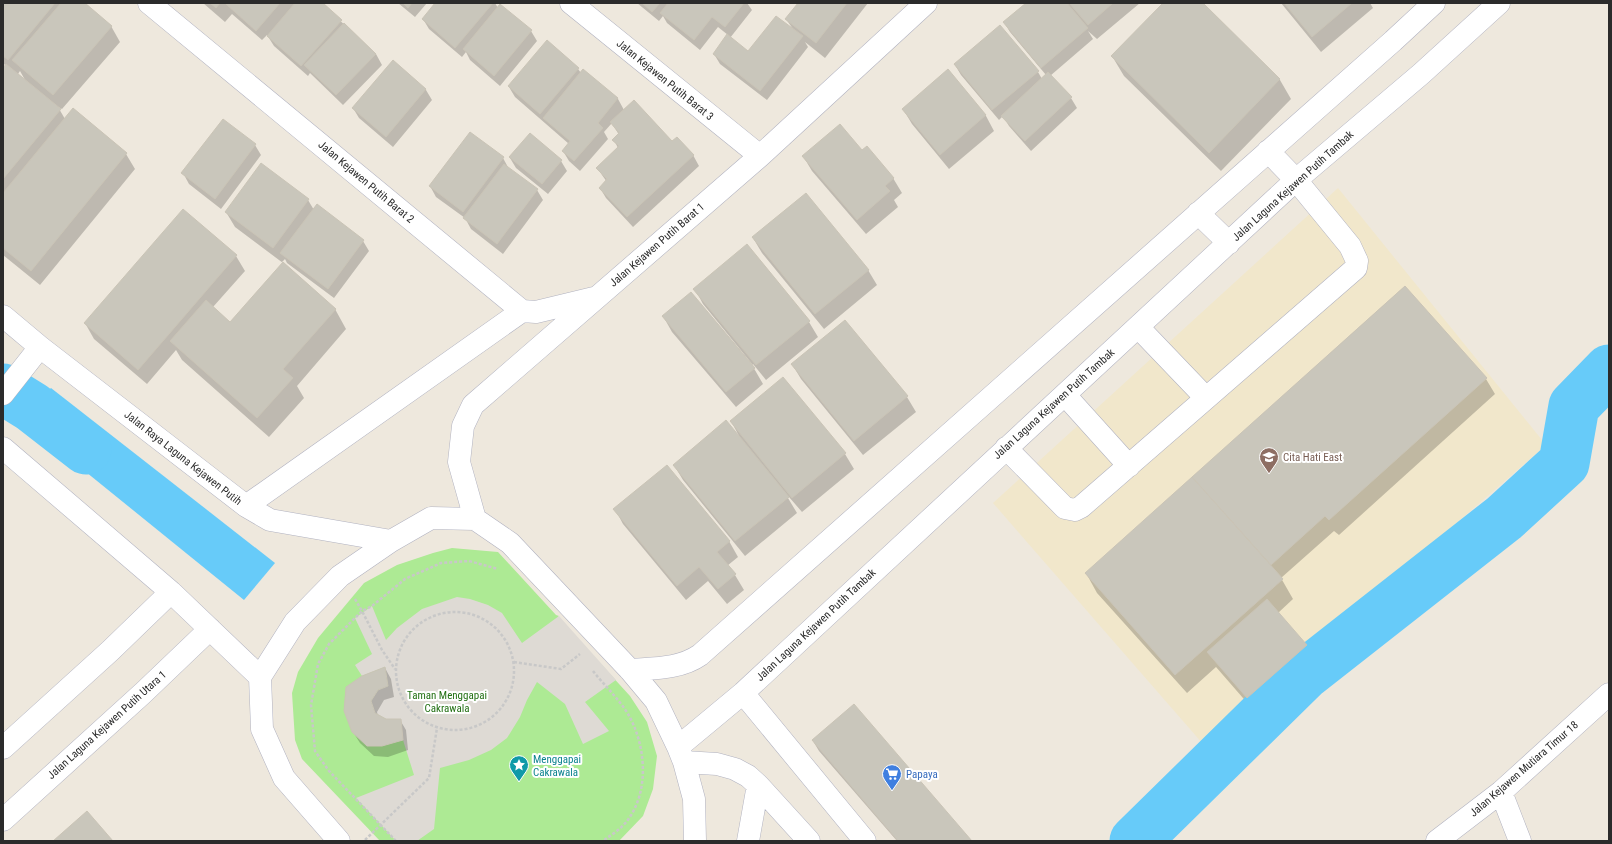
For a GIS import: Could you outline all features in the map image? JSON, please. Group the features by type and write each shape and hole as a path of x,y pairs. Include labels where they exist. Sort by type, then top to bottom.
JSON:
{"street":[{"name":"Jalan Kejawen Putih Barat 2","path":"149,3 522,311"},
{"name":"Jalan Kejawen Putih Barat 3","path":"570,3 760,156"},
{"name":"Jalan Kejawen Putih Barat 1","path":"475,519 459,462 463,426 474,405 760,156 926,3"},
{"path":"630,670 671,667 693,660 1434,3"},
{"name":"Jalan Laguna Kejawen Putih Tambak","path":"681,754 743,693 1296,180 1421,74 1499,3"},
{"path":"1006,448 1059,503 1069,510 1075,510 1081,507 1356,268 1357,261 1350,246 1296,180 1268,151"},
{"path":"1198,213 1229,243"},
{"path":"246,506 522,311 536,312 599,296"},
{"name":"Jalan Raya Laguna Kejawen Putih","path":"3,316 40,347 246,506 270,520 391,541"},
{"path":"1138,327 1206,398"},
{"path":"3,394 40,347"},
{"path":"1065,395 1129,466"},
{"path":"3,448 171,592 260,677"},
{"path":"339,841 284,778 262,729 260,677 295,622 340,576 391,541 431,518 475,519 510,543 630,670 656,701 681,754 694,799 695,841"},
{"path":"3,748 110,651 171,592"},
{"name":"Jalan Laguna Kejawen Putih Utara 1","path":"3,820 143,693 210,629"},
{"path":"743,693 865,841"},
{"name":"Jalan Kejawen Mutiara Timur 18","path":"1437,841 1501,792 1609,694"},
{"path":"681,754 727,766 748,776 809,841"},
{"path":"748,841 758,785"},
{"path":"1501,792 1520,841"}],"path":[{"path":"396,841 329,771 315,750 311,705 318,664 329,644 362,611 372,606 405,579 441,563 469,561 503,570"},
{"path":"340,576 362,611 382,650 396,669"},
{"path":"459,612 477,616 494,627 507,642 514,662 514,682 507,701 494,717 476,727 457,731 437,728 420,719 406,706 398,688 396,669 399,651 408,634 422,621 440,613 459,612"},
{"path":"514,662 561,669 600,638"},
{"path":"574,649 584,660"},
{"path":"592,670 628,713 640,738 644,764 637,804 626,822 603,841"},
{"path":"364,841 429,778 437,728"}],"shaded area":[{"name":"Cita Hati East","path":"1338,188 1546,445 1203,744 993,503"},
{"path":"457,597 470,599 488,605 502,613 522,643 559,616 616,680 585,702 609,731 583,744 565,704 537,682 520,717 507,738 491,750 469,760 440,768 434,829 417,841 396,841 356,798 414,775 403,740 386,719 375,713 371,701 378,690 388,686 385,667 362,676 355,665 372,654 355,618 372,606 386,640 397,628 422,609"}],"green space":[{"name":"Taman Menggapai Cakrawala","path":"452,548 498,552 556,615 559,616 558,617 630,696 647,722 657,756 653,789 643,816 619,841 380,841 302,759 295,740 292,693 298,672 318,638 364,583 397,565"}],"water":[{"path":"51,388 275,563 244,600 23,421 34,403"}],"building":[{"path":"3,3 55,3 8,60 3,56"},
{"path":"61,3 85,3 112,26 53,95 12,60"},
{"path":"210,3 220,3 216,8"},
{"path":"226,3 280,3 256,31"},
{"path":"295,3 323,3 342,20 301,66 267,36"},
{"path":"403,3 412,3 408,8"},
{"path":"435,3 493,3 455,48 422,19"},
{"path":"642,3 660,3 652,12"},
{"path":"668,3 744,3 725,27 712,17 694,40 660,13"},
{"path":"798,3 847,3 816,43 785,19"},
{"path":"1026,3 1067,3 1088,28 1041,68 1003,22"},
{"path":"1069,3 1113,3 1088,25"},
{"path":"1163,3 1203,3 1280,79 1209,153 1111,56"},
{"path":"1284,3 1352,3 1312,37"},
{"path":"500,4 532,30 494,76 463,49"},
{"path":"776,16 803,36 760,91 713,54 727,34 748,51"},
{"path":"344,23 376,54 336,95 304,65"},
{"path":"1000,25 1039,71 992,110 954,64"},
{"path":"547,40 579,68 540,114 508,86"},
{"path":"393,60 426,89 386,137 352,108"},
{"path":"6,64 61,109 3,179 3,68"},
{"path":"583,69 618,98 598,123 603,128 574,161 562,151 570,141 543,118"},
{"path":"948,69 986,115 940,155 902,109"},
{"path":"1048,72 1072,97 1025,141 1001,116"},
{"path":"634,100 672,141 677,137 694,155 627,217 599,188 607,179 596,168 619,146 612,140 619,133 610,122"},
{"path":"73,108 127,153 31,271 3,248 3,193"},
{"path":"223,119 256,144 215,199 181,173"},
{"path":"840,124 862,150 867,146 894,178 885,186 890,191 857,220 802,156"},
{"path":"470,132 504,157 463,212 429,186"},
{"path":"530,133 562,160 542,184 509,157"},
{"path":"261,163 309,199 273,248 225,212"},
{"path":"504,164 538,189 497,244 463,218"},
{"path":"806,193 869,270 815,314 752,237"},
{"path":"317,204 364,240 328,289 280,253"},
{"path":"183,209 237,255 138,370 84,323"},
{"path":"747,244 810,321 756,365 693,289"},
{"path":"283,262 336,309 283,369 293,378 257,418 170,341 206,300 230,322"},
{"path":"1405,286 1487,378 1329,520 1325,516 1271,565 1192,477"},
{"path":"691,292 755,368 726,392 662,316"},
{"path":"845,320 908,396 854,441 791,364"},
{"path":"783,377 846,453 792,498 730,421"},
{"path":"726,420 789,497 735,541 673,465"},
{"path":"667,465 730,541 717,552 736,574 718,589 699,567 677,586 613,509"},
{"path":"1192,477 1283,579 1175,675 1085,573"},
{"path":"1267,599 1307,645 1247,698 1207,652"},
{"path":"385,667 388,686 378,690 371,701 375,713 386,719 401,719 403,740 382,746 367,746 352,732 344,711 346,687 362,676"},
{"name":"Papaya","path":"854,704 972,841 898,841 812,740"},
{"path":"87,811 113,841 53,841"}],"waterway":[{"path":"1135,841 1304,675 1504,518 1564,463 1574,406 1609,370"},
{"path":"3,389 32,407 86,449"}],"place":[{"name":"Cita Hati East","path":"1269,474"},
{"name":"Menggapai Cakrawala","path":"519,782"},
{"name":"Papaya","path":"892,791"}]}
